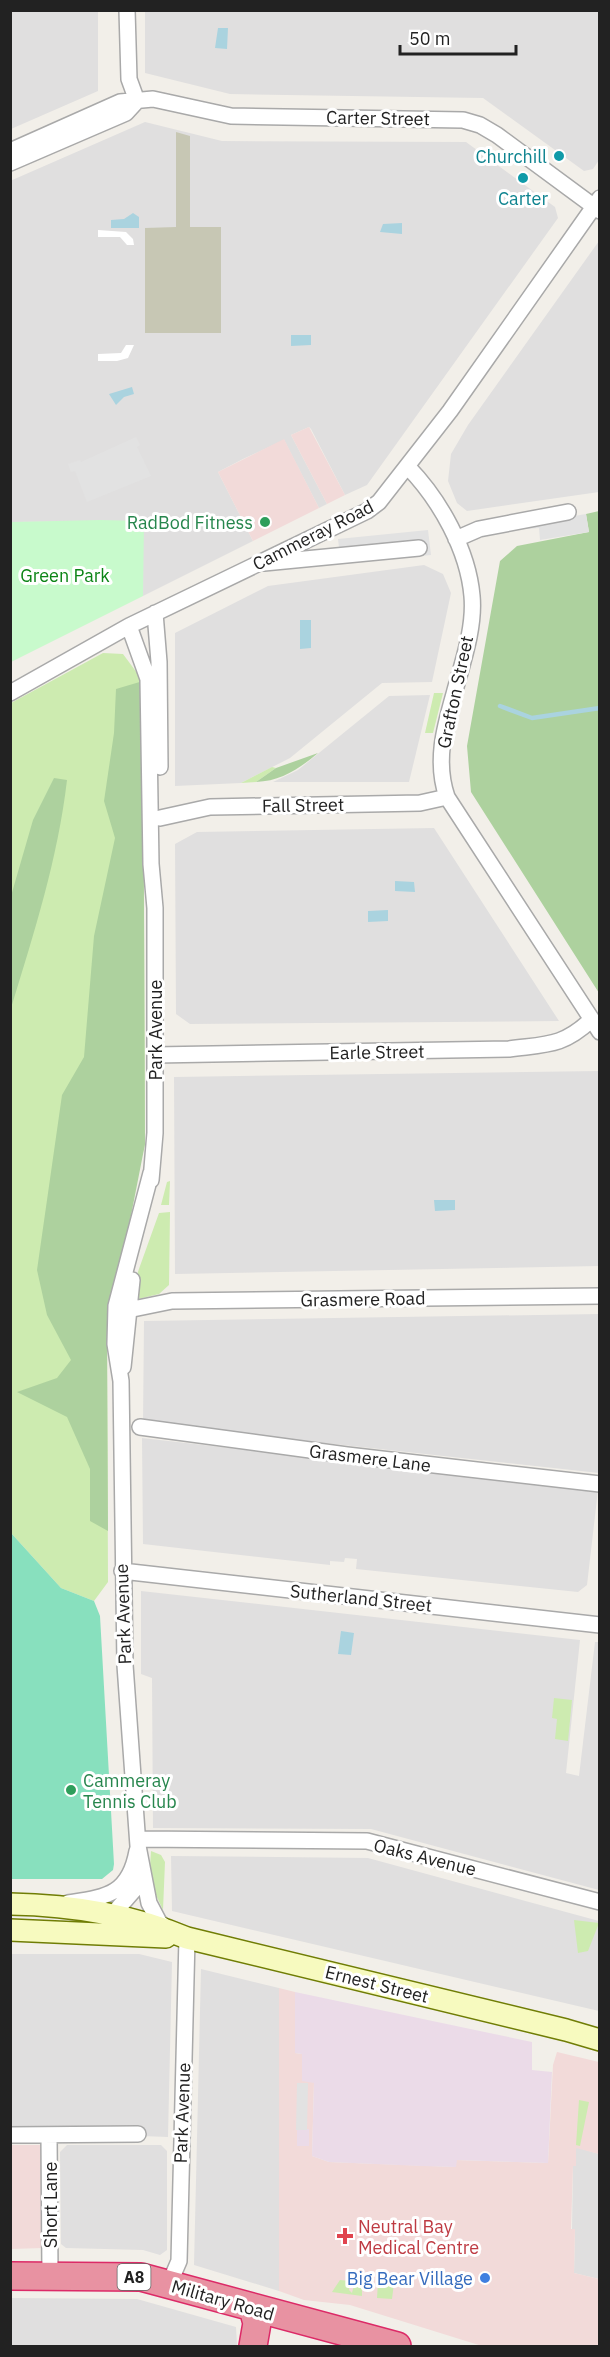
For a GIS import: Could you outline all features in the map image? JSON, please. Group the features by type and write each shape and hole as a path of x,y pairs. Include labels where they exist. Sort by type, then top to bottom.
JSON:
{"highway":[{"name":"Military Road","path":"10,2276 132,2277 164,2283 392,2346"},
{"path":"253,2309 257,2323 253,2346"}],"main road":[{"name":"Ernest Street","path":"10,1904 58,1905 113,1914 179,1935 600,2040"},
{"path":"10,1929 98,1921 113,1914"},
{"name":"Ernest Street","path":"10,1929 179,1935"},
{"name":"Ernest Street","path":"566,2030 600,2034"}],"street":[{"path":"10,163 126,112 137,101 129,79 127,10"},
{"name":"Carter Street","path":"10,151 120,102 160,99 231,116 469,120 497,135 598,205"},
{"name":"Cammeray Road","path":"10,693 129,626 315,536 379,502 408,467 598,205"},
{"name":"Grafton Street","path":"408,467 432,499 456,538 472,596 470,627 441,752 441,775 447,797 595,1026"},
{"path":"456,538 479,529 568,512"},
{"path":"315,536 326,559"},
{"path":"257,563 326,559 419,548"},
{"name":"Park Avenue","path":"121,1381 128,1338 128,1310 150,1204 155,1133 155,887 160,818 159,662 155,613"},
{"name":"Park Avenue","path":"129,626 148,679 151,864 155,887"},
{"name":"Fall Street","path":"160,818 210,807 420,803 447,797"},
{"name":"Earle Street","path":"155,1055 509,1049 560,1042 595,1026"},
{"name":"Park Avenue","path":"151,1173 116,1306 115,1344 121,1381 125,1665 138,1842 149,1903 159,1922 179,1935 179,2261 173,2276 164,2283"},
{"name":"Grasmere Road","path":"128,1310 172,1301 600,1296"},
{"name":"Grasmere Lane","path":"140,1427 347,1455 600,1484"},
{"name":"Sutherland Street","path":"122,1572 600,1625"},
{"name":"Oaks Avenue","path":"138,1842 367,1841 600,1902"},
{"name":"Park Avenue","path":"58,1905 104,1897 116,1892 129,1877 138,1842"},
{"name":"Park Avenue","path":"113,1914 134,1890 140,1876 141,1862"},
{"path":"10,2135 138,2134"},
{"name":"Short Lane","path":"49,2135 50,2276"}],"shaded area":[{"path":"11,10 98,11 98,91 11,129"},
{"path":"145,11 599,11 599,160 593,169 584,171 483,98 230,94 145,73"},
{"path":"145,122 222,141 466,142 555,207 558,218 367,485 345,495 311,429 309,427 291,435 327,504 319,508 284,440 243,459 218,472 253,541 143,596 143,521 11,522 10,181"},
{"path":"176,132 190,136 190,227 221,227 221,333 145,333 145,228 176,227"},
{"path":"599,241 599,492 467,511 457,503 448,481 451,454 468,425"},
{"path":"309,427 345,495 327,504 291,435"},
{"path":"136,437 140,445 137,447 151,476 87,502 75,471 71,472 68,464 80,460 81,462"},
{"path":"284,439 319,508 253,541 218,472"},
{"path":"586,514 589,532 540,540 539,528 526,529 525,520 539,522"},
{"path":"428,530 431,555 341,564 338,539"},
{"path":"424,565 443,574 451,593 432,682 382,683 290,758 241,783 175,786 175,633 268,586"},
{"path":"430,695 409,782 273,782 298,770 389,696"},
{"path":"434,828 559,1021 190,1024 176,1014 175,844 197,832"},
{"path":"599,1071 599,1266 175,1274 174,1077"},
{"path":"599,1314 599,1473 143,1423 144,1321"},
{"path":"142,1438 598,1490 587,1585 578,1592 356,1569 357,1559 345,1558 344,1562 330,1561 330,1565 143,1544"},
{"path":"141,1591 580,1640 566,1773 579,1776 595,1642 599,1642 599,1890 371,1829 153,1828 152,1678 141,1674"},
{"path":"171,1856 368,1858 599,1921 599,2011 172,1911"},
{"path":"10,1954 139,1954 172,1962 168,2137 11,2131"},
{"path":"201,1969 279,1988 279,2291 194,2265"},
{"name":"Big Bear Village","path":"279,1988 295,1992 295,2053 302,2054 314,2082 312,2156 329,2162 456,2167 456,2160 548,2163 553,2065 557,2052 599,2062 599,2154 576,2148 576,2166 573,2166 571,2229 575,2229 574,2273 599,2279 599,2346 482,2346 350,2305 304,2300 279,2291"},
{"path":"295,1992 532,2042 532,2070 552,2072 548,2163 457,2160 456,2167 421,2166 329,2162 312,2156 314,2083 302,2081 302,2054 295,2053"},
{"path":"297,2083 308,2083 307,2130 296,2130"},
{"path":"297,2129 309,2129 309,2146 297,2146"},
{"path":"10,2145 43,2145 43,2248 11,2249"},
{"path":"67,2145 161,2145 167,2151 167,2250 160,2255 143,2250 66,2248 61,2244 60,2152"},
{"path":"576,2147 599,2154 599,2279 574,2273 573,2166 576,2165"},
{"path":"11,2298 137,2299 236,2327 237,2345 11,2346"}],"green space":[{"path":"599,511 599,993 471,792 467,746 500,561 517,546 589,532 586,514"},
{"name":"Green Park","path":"144,521 143,596 11,662 11,522"},
{"path":"103,653 123,654 143,681 145,1144 128,1213 107,1338 108,1582 94,1601 61,1588 11,1533 11,703"},
{"path":"143,681 145,1144 107,1338 108,1531 90,1521 90,1469 67,1417 17,1392 57,1378 71,1360 47,1315 37,1270 62,1095 84,1057 94,936 115,838 104,801 114,733 116,689"},
{"path":"434,693 443,693 433,733 425,733"},
{"path":"318,753 289,773 274,779 256,782 276,768"},
{"path":"272,767 276,768 256,782 241,783"},
{"path":"54,778 67,780 58,838 11,1008 11,896 33,820"},
{"path":"170,1181 169,1205 161,1205 167,1182"},
{"path":"170,1212 169,1285 159,1294 134,1300 135,1280 159,1213"},
{"path":"11,1533 61,1588 94,1601 100,1616 114,1864 113,1870 102,1879 11,1879"},
{"path":"554,1698 572,1700 568,1741 555,1739 557,1719 552,1718"},
{"path":"151,1851 161,1855 165,1862 163,1910 156,1895 152,1896 149,1881"},
{"path":"574,1920 599,1923 588,1951 578,1953"},
{"path":"579,2100 589,2102 580,2146 576,2145"},
{"path":"340,2280 350,2281 349,2290 352,2293 355,2281 362,2281 362,2296 332,2292"},
{"path":"378,2282 394,2283 392,2299 377,2298"}],"water":[{"path":"218,28 228,28 227,49 215,48"},
{"path":"133,213 139,217 139,228 111,228 111,220 124,219"},
{"path":"402,223 402,234 380,232 383,224"},
{"path":"291,335 311,335 311,345 291,346"},
{"path":"132,387 134,394 124,397 116,405 109,394"},
{"path":"300,620 311,620 311,648 300,649"},
{"path":"395,881 414,882 415,892 395,891"},
{"path":"388,910 388,921 368,922 368,911"},
{"path":"434,1200 455,1200 455,1210 435,1211"},
{"path":"341,1631 354,1633 351,1655 338,1654"}],"pier":[{"path":"98,230 126,232 133,239 134,245 127,245 120,237 98,237"},
{"path":"126,345 134,345 128,358 117,361 98,361 98,354 121,353"}],"waterway":[{"path":"500,706 532,718 600,708"}],"place":[{"name":"Churchill","path":"559,156"},
{"name":"Carter","path":"523,178"},
{"name":"RadBod Fitness","path":"265,522"},
{"name":"Cammeray Tennis Club","path":"71,1790"},
{"name":"Neutral Bay Medical Centre","path":"345,2236"},
{"name":"Big Bear Village","path":"485,2278"}]}
